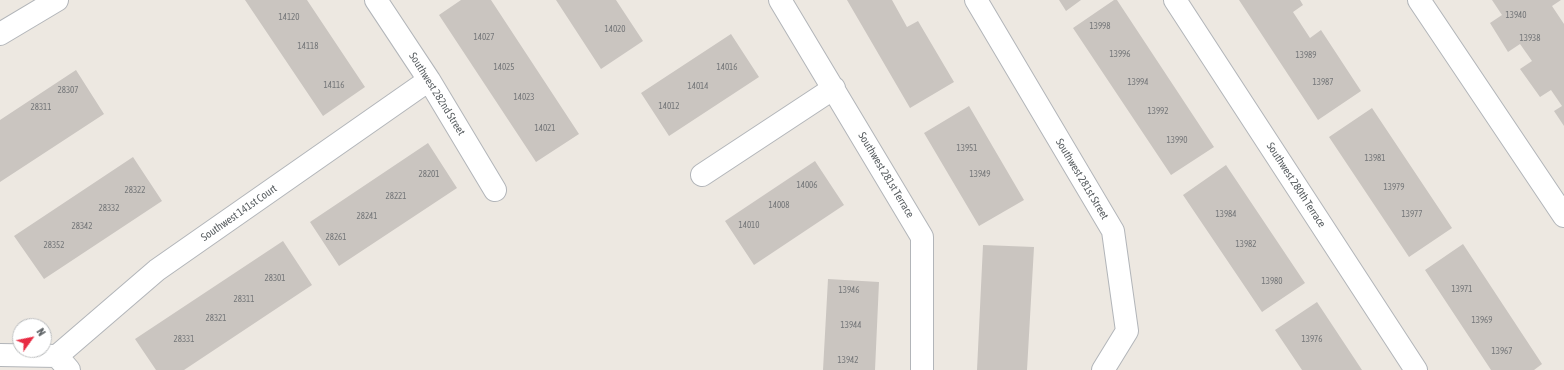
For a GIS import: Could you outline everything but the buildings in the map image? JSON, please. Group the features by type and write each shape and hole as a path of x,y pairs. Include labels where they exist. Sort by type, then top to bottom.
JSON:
{"street":[{"path":"0,34 57,0"},
{"name":"Southwest 282nd Street","path":"376,0 429,80 495,190"},
{"name":"Southwest 281st Terrace","path":"780,0 922,237 922,370"},
{"name":"Southwest 281st Street","path":"976,0 1113,231 1127,331 1103,370"},
{"name":"Southwest 280th Terrace","path":"1175,0 1416,370"},
{"path":"1419,0 1564,216"},
{"name":"Southwest 141st Court","path":"63,363 157,270 429,80"},
{"path":"702,175 834,88"},
{"path":"0,355 63,363"}]}
